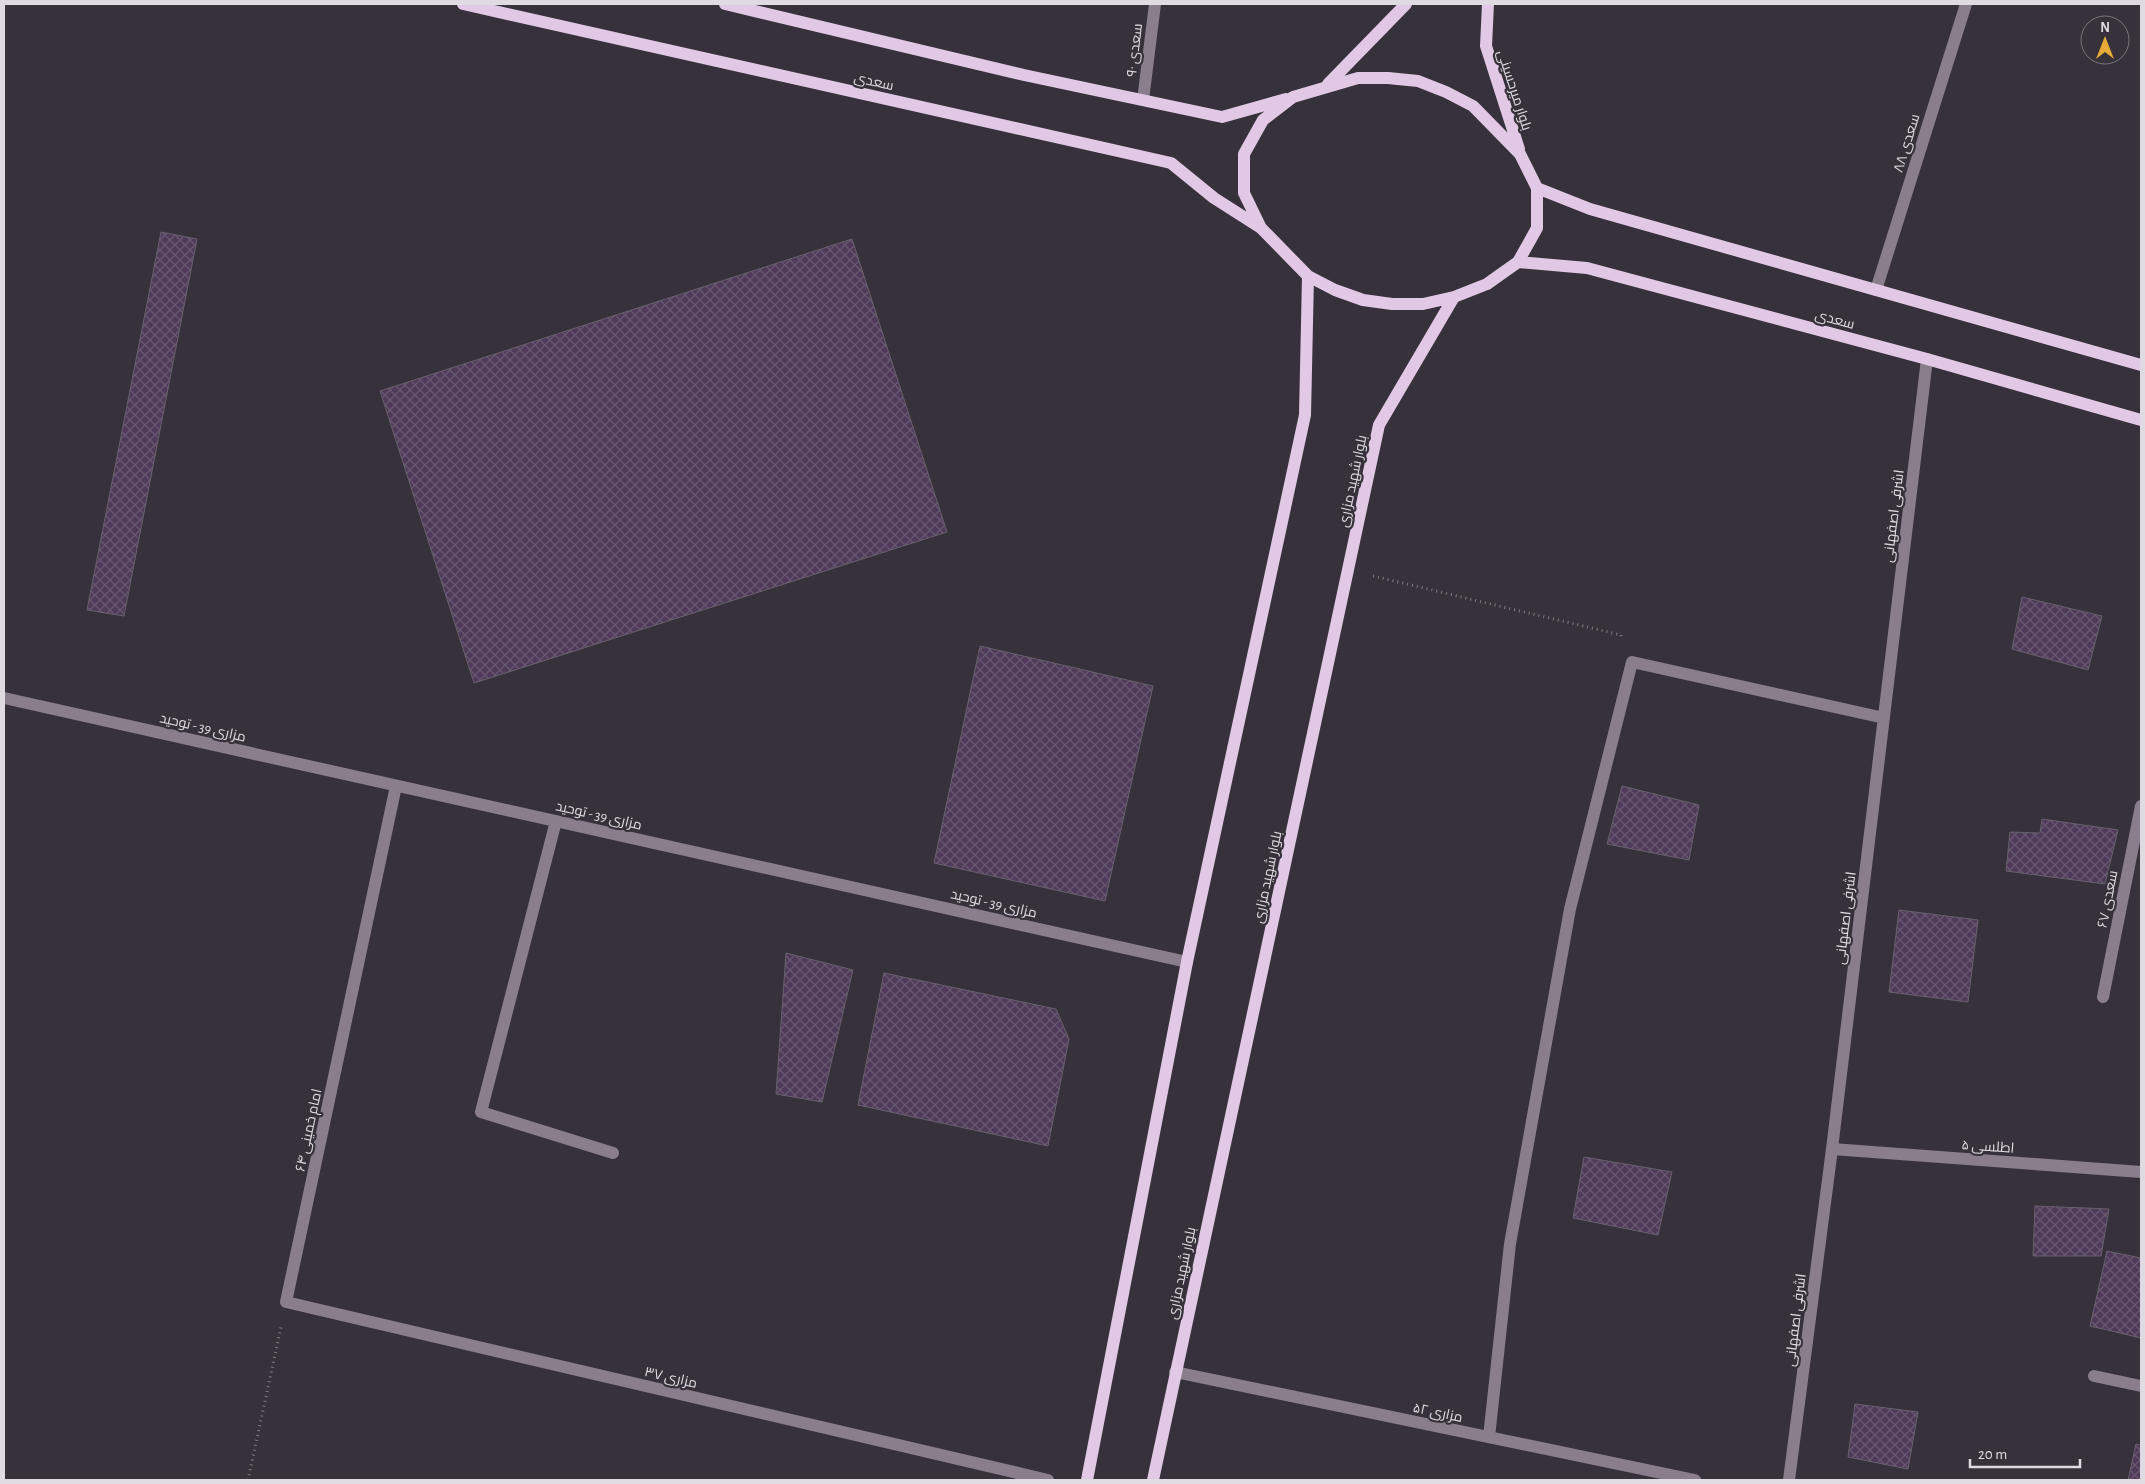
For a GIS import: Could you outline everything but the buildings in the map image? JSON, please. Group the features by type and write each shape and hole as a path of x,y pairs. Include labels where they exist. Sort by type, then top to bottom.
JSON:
{"main road":[{"name":"سعدی","path":"463,4 1171,163 1214,198 1261,228"},
{"path":"725,4 1024,75 1222,118 1327,86 1358,78 1418,81 1473,106 1520,154 1537,188 1537,228 1518,262 1487,284 1454,297 1423,304 1392,304 1363,300 1335,290 1308,276 1261,228 1244,193 1244,154 1263,120 1293,97"},
{"path":"1327,86 1406,4"},
{"name":"بلوار میرحسینی","path":"1488,4 1486,46 1520,154"},
{"path":"1537,188 1590,209 2141,365"},
{"name":"سعدی","path":"1518,262 1588,268 1926,359 2141,420"},
{"path":"1087,1480 1187,962 1305,415 1308,276"},
{"name":"بلوار شهید مزاری","path":"1153,1480 1379,425 1454,297"}],"street":[{"name":"سعدی ۹۰","path":"1143,100 1155,4"},
{"name":"سعدی ۸۸","path":"1876,290 1966,4"},
{"name":"اشرفی اصفهانی","path":"1789,1480 1832,1149 1926,359"},
{"path":"1489,1438 1510,1244 1570,909 1632,662 1884,718"},
{"name":"مزاری 39 - توحید","path":"4,698 1187,962"},
{"name":"امام خمینی ۶۴","path":"286,1302 396,786"},
{"name":"سعدی ۶۷","path":"2103,997 2141,806"},
{"path":"556,821 482,1112 613,1152"},
{"name":"اطلسی ۵","path":"1832,1149 2141,1172"},
{"name":"مزاری ۳۷","path":"286,1302 1048,1480"},
{"name":"مزاری ۵۲","path":"1175,1372 1695,1480"},
{"path":"2094,1376 2141,1386"}],"path":[{"path":"1348,570 1621,635 1632,662"},
{"path":"248,1480 286,1302"}]}
